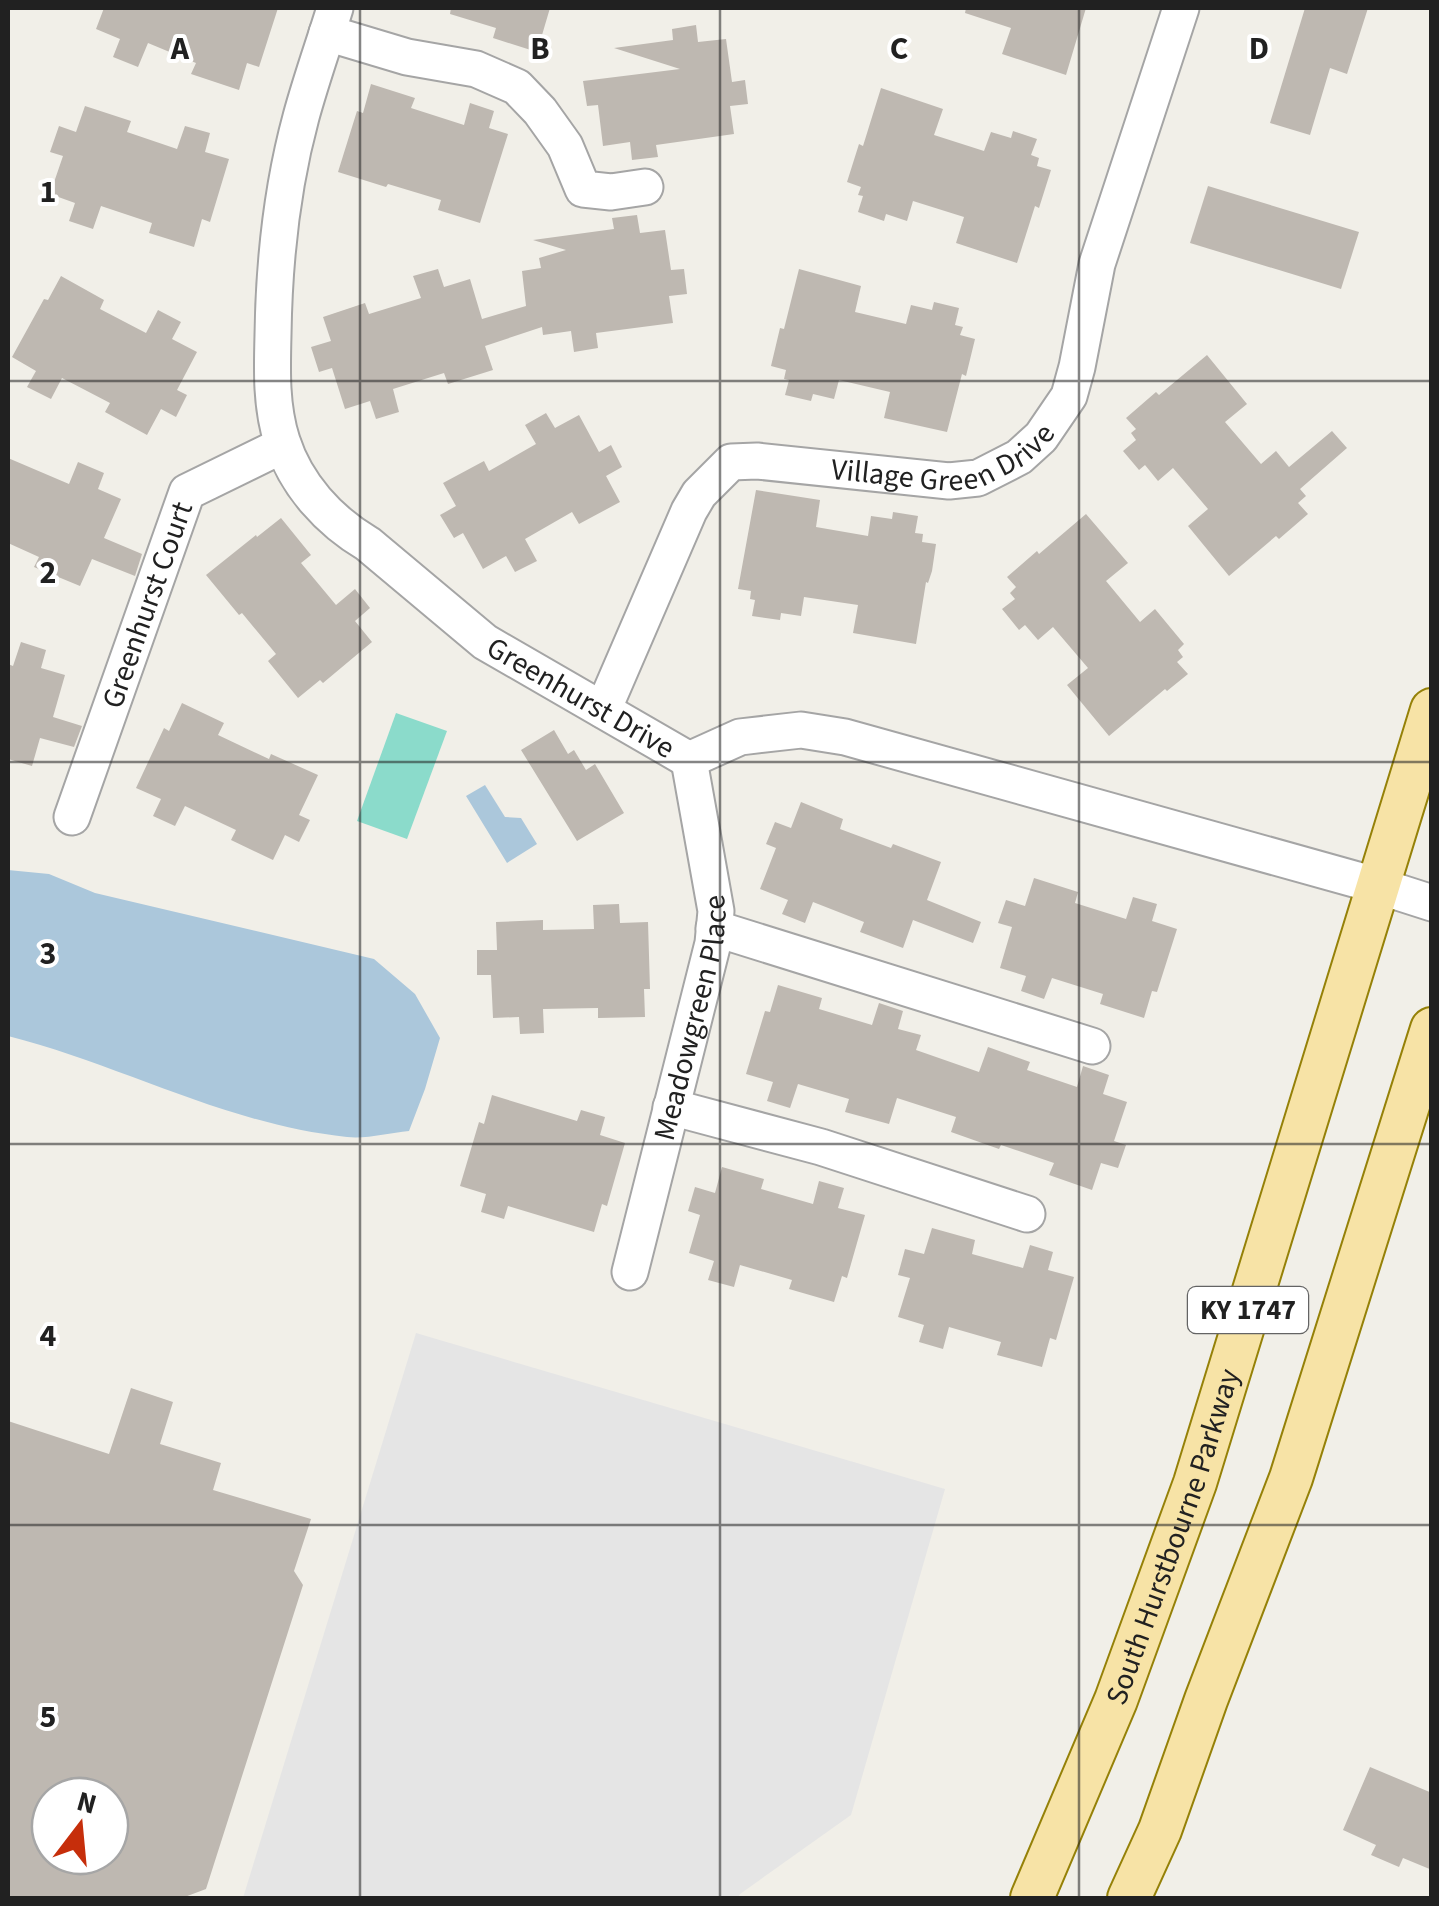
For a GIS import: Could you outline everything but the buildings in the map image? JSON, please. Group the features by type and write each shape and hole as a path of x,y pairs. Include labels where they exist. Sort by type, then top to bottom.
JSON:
{"main road":[{"name":"South Hurstbourne Parkway","path":"1032,1898 1116,1700 1195,1483 1432,710"},
{"name":"KY 1747","path":"1129,1898 1160,1830 1291,1478 1432,1029"}],"street":[{"name":"Village Green Drive","path":"603,710 689,511 699,494 731,462 757,461 949,481 978,478 1019,457 1041,437 1069,396 1097,264 1180,8"},
{"name":"Greenhurst Drive","path":"332,20 300,118 284,206 274,295 272,382 277,423 301,482 325,512 485,642 690,760 740,737 801,730 846,737 1432,903"},
{"path":"332,20 406,56 476,69 517,87 565,146 583,188 612,192 645,187"},
{"name":"Greenhurst Court","path":"72,816 187,492 283,445"},
{"name":"Meadowgreen Place","path":"630,1272 713,943 716,911 690,760"},
{"path":"714,928 1092,1046"},
{"path":"671,1107 822,1147 1027,1214"}],"shaded area":[{"path":"396,713 447,731 407,839 357,821"},
{"path":"485,785 505,817 521,818 537,844 507,863 466,796"},
{"path":"8,870 49,874 95,893 374,959 415,994 440,1038 409,1131 347,1137 260,1120 8,1036"},
{"path":"416,1333 945,1489 851,1815 738,1898 243,1898"}]}
